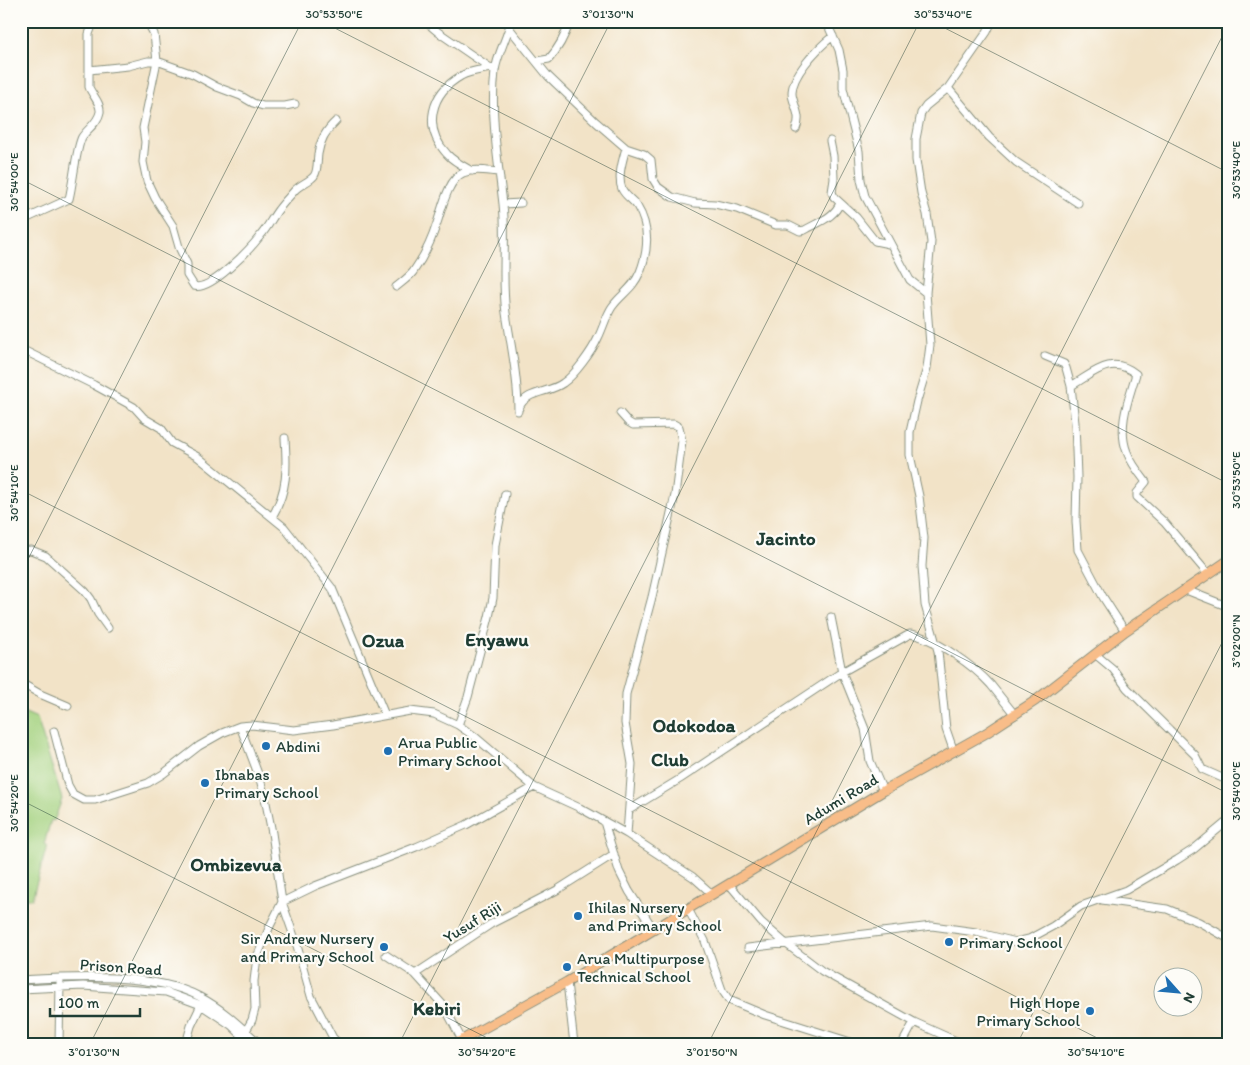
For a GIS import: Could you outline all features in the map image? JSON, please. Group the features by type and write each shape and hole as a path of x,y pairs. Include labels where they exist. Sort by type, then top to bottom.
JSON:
{"main road":[{"name":"Adumi Road","path":"459,1042 567,982 883,791 1015,716 1125,631 1229,560"}],"street":[{"path":"21,221 69,199 81,140 97,120 100,110 89,87 89,34 96,21"},
{"path":"147,21 154,34 157,61 143,128 145,142 143,162 155,198 173,226 179,247 187,264 187,275 190,282 198,287 202,287 223,273 237,260 262,234 278,208 303,182 313,178 316,171 319,148 329,128 336,121"},
{"path":"425,21 493,69"},
{"path":"537,61 549,60 561,43 570,21"},
{"path":"826,21 839,50 843,70 843,88 859,151 860,180 865,196 889,244 910,280 926,293"},
{"path":"954,752 946,729 938,650 925,605 922,566 924,538 920,504 910,455 910,432 929,358 926,293 931,242 916,160 916,139 921,113 926,106 948,88 987,32 992,21"},
{"path":"511,25 493,69 498,172 503,204 506,311 518,392 518,411 528,396 554,389 570,377 597,341 613,305 635,283 640,271 647,248 647,233 645,221 622,188 622,162 626,148"},
{"path":"511,25 548,76 626,148 644,154 651,160 653,179 665,193 681,200 737,209 770,223 788,226 800,231 833,214 840,203"},
{"path":"796,129 799,120 798,112 792,99 792,90 815,51 833,36"},
{"path":"89,70 157,61 193,74 258,105 285,106 295,104"},
{"path":"472,171 447,154 437,140 433,129 432,114 435,104 451,84 462,75 493,69"},
{"path":"948,88 989,137 1016,162 1078,203"},
{"path":"830,140 834,169 832,192 834,197 856,216 875,241 889,244"},
{"path":"396,287 406,280 418,263 437,223 443,203 456,178 463,173 472,171 498,172"},
{"path":"503,204 521,203"},
{"path":"21,349 94,384 134,407 144,418 161,428 172,443 198,457 272,517 295,539 332,588 385,715"},
{"path":"1045,356 1064,364 1071,386 1075,423 1077,544 1103,598 1125,631"},
{"path":"1071,386 1106,366 1122,365 1136,374 1125,416 1124,435 1128,453 1146,482 1137,493 1137,497 1166,523 1208,574"},
{"path":"620,413 628,422 634,425 674,424 679,427 682,441 675,495 626,694 625,723 632,764 627,834"},
{"path":"272,517 283,493 286,478 285,438"},
{"path":"458,725 468,697 489,617 492,598 494,545 505,494"},
{"path":"21,551 31,550 46,556 85,591 108,628"},
{"path":"1186,590 1229,607"},
{"path":"831,617 842,672 865,730 870,761 883,791"},
{"path":"629,810 680,779 842,672 910,634 935,642 948,651 989,684 1015,716"},
{"path":"1095,654 1113,669 1127,688 1195,755 1202,769 1229,780"},
{"path":"21,683 40,694 68,706"},
{"path":"54,731 68,786 73,794 78,797 84,800 95,800 148,784 199,746 222,733 240,726 252,725 294,730 333,725 410,710 434,714 458,725 534,787 580,808 627,834 693,876 712,894"},
{"path":"240,726 260,779 265,798 282,902 296,942 311,996 338,1044"},
{"path":"244,1034 256,1009 254,981 257,958 282,902 315,886 416,847 466,825 534,787"},
{"path":"748,948 932,926 976,932 1016,942 1029,939 1081,906 1126,890 1177,860 1200,845 1229,820"},
{"path":"604,822 619,872 629,892 654,930"},
{"name":"Yusuf Riji","path":"415,974 491,924 556,890 614,854"},
{"path":"729,884 761,922 784,943 822,971 914,1022 962,1044"},
{"path":"1097,900 1167,909 1199,922 1229,939"},
{"path":"688,909 705,941 722,990 728,1000 759,1013 857,1044"},
{"path":"386,954 415,974 444,1006 459,1042"},
{"name":"Prison Road","path":"21,980 82,977 166,983 200,997 230,1016 251,1044"},
{"path":"59,1044 60,978"},
{"path":"567,982 574,1044"},
{"name":"Prison Road","path":"21,989 83,986 150,990 174,994 201,1005 260,1044"},
{"path":"186,1044 191,1026 201,1005"},
{"path":"902,1044 914,1022"}],"green space":[{"path":"21,711 37,718 62,799 54,821 51,820 44,844 47,846 32,899 21,896"}],"place":[{"name":"Abdini","path":"266,746"},
{"name":"Arua Public Primary School","path":"388,751"},
{"name":"Ibnabas Primary School","path":"205,783"},
{"name":"Ihilas Nursery and Primary School","path":"578,916"},
{"name":"Primary School","path":"949,942"},
{"name":"Sir Andrew Nursery and Primary School","path":"384,947"},
{"name":"Arua Multipurpose Technical School","path":"567,967"},
{"name":"High Hope Primary School","path":"1090,1011"}],"district":[{"name":"Jacinto","path":"786,538"},
{"name":"Enyawu","path":"497,639"},
{"name":"Ozua","path":"383,640"},
{"name":"Odokodoa","path":"694,725"},
{"name":"Club","path":"670,759"},
{"name":"Ombizevua","path":"236,864"},
{"name":"Kebiri","path":"437,1008"}]}
